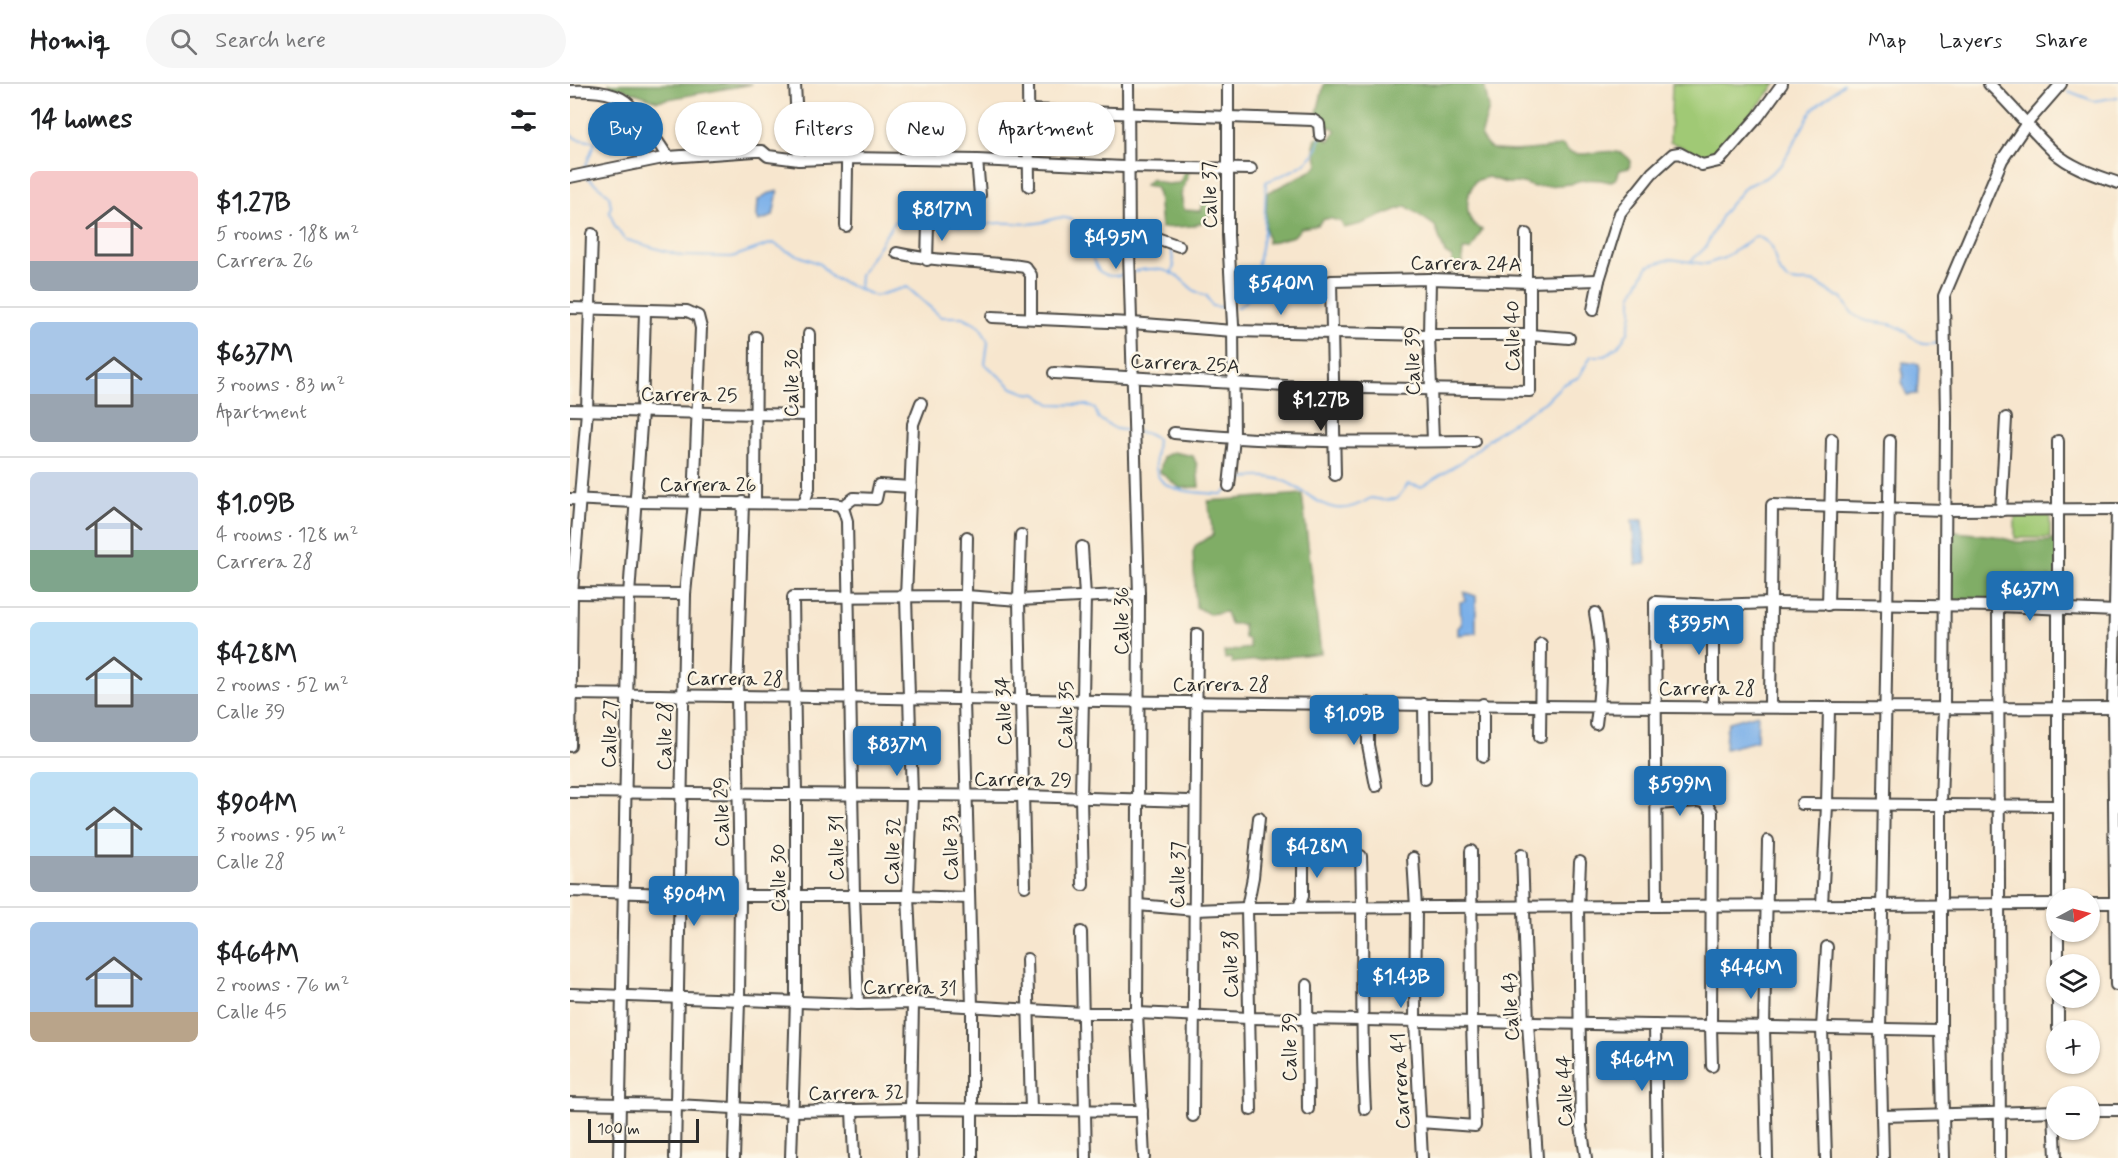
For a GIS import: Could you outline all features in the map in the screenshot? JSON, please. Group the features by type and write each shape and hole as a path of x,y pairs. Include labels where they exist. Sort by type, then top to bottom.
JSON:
{"street":[{"path":"795,84 799,160"},
{"path":"1028,84 1028,102"},
{"name":"Calle 36","path":"1128,84 1129,251 1139,594 1137,1013 1144,1158"},
{"name":"Calle 37","path":"1228,84 1228,236 1233,328 1234,438 1229,486"},
{"path":"1593,310 1599,280 1620,213 1652,173 1673,154 1679,153 1702,165 1719,161 1758,117 1782,84"},
{"path":"1989,84 2055,153 2079,168 2118,183"},
{"path":"1944,1158 1941,1030 1941,804 1944,708 1944,296 2002,160 2027,123 2061,84"},
{"path":"570,90 605,93 624,100 668,157"},
{"path":"1115,113 1313,120 1319,124 1320,135"},
{"path":"570,177 668,157 755,151 762,151 768,156 799,160 847,158 1028,161 1129,167 1251,169"},
{"path":"1028,156 1029,186"},
{"path":"846,226 847,158"},
{"path":"977,160 980,195"},
{"path":"927,260 928,224"},
{"path":"570,746 574,499 587,411 592,234"},
{"name":"Calle 40","path":"1526,234 1530,391"},
{"path":"1129,236 1154,237 1179,246"},
{"path":"897,254 927,260 1025,267 1031,275 1031,318"},
{"name":"Calle 39","path":"1431,279 1429,335 1433,441"},
{"name":"Carrera 24A","path":"1332,332 1331,281 1599,280"},
{"path":"570,308 645,312"},
{"name":"Calle 28","path":"645,312 687,311 698,316 702,328 694,502 685,594 675,1158"},
{"name":"Calle 27","path":"619,1158 629,595 642,411 645,312"},
{"path":"992,317 1332,332 1530,335 1569,338"},
{"path":"1332,332 1335,476"},
{"name":"Calle 30","path":"804,503 809,488 809,334"},
{"path":"754,502 756,337"},
{"name":"Carrera 25A","path":"1054,373 1333,388 1530,391"},
{"name":"Calle 32","path":"912,1158 913,1003 908,896 912,796 906,597 913,424 921,403"},
{"name":"Carrera 25","path":"570,410 808,415"},
{"path":"2001,511 2006,418"},
{"path":"1174,432 1234,438 1335,442 1474,441"},
{"path":"1828,604 1832,439"},
{"path":"1883,1158 1880,1029 1881,904 1890,441"},
{"path":"2058,441 2058,888"},
{"path":"843,509 854,498 876,499 879,485 911,487"},
{"name":"Carrera 26","path":"574,499 634,502 833,504 843,509"},
{"name":"Calle 29","path":"734,1158 739,1001 737,696 742,502"},
{"path":"1770,706 1772,505 2001,511 2117,509 2116,985"},
{"name":"Calle 31","path":"843,509 847,521 858,1005"},
{"name":"Calle 34","path":"1021,535 1020,701 1025,886"},
{"name":"Calle 33","path":"967,537 964,700 972,1007 972,1158"},
{"name":"Calle 35","path":"1082,547 1085,596 1081,798 1083,885"},
{"path":"571,594 685,594"},
{"path":"848,597 966,596 1019,600 1139,594"},
{"name":"Calle 30","path":"791,1158 796,1001 793,597 848,597"},
{"path":"1657,906 1655,602 1713,605 1771,603 1998,606 2116,611"},
{"path":"1713,605 1713,706"},
{"path":"1998,606 2000,1158"},
{"path":"1595,613 1599,634 1599,705 1596,724"},
{"name":"Calle 37","path":"1193,1116 1197,634"},
{"path":"1540,644 1540,737"},
{"name":"Carrera 28","path":"571,694 1020,701 2116,708"},
{"path":"1368,703 1368,745 1376,786"},
{"path":"1424,704 1425,779"},
{"path":"1483,704 1483,758"},
{"path":"1822,905 1829,707"},
{"name":"Carrera 29","path":"570,792 968,795 1188,801"},
{"path":"1657,804 1699,801 1706,803 1712,812 1712,1066"},
{"path":"1802,804 2058,806"},
{"name":"Calle 38","path":"1251,1110 1247,908 1253,877 1259,818"},
{"path":"1767,1158 1764,1027 1768,841"},
{"path":"1299,907 1303,896 1303,844"},
{"path":"1420,1122 1475,1126 1471,851"},
{"name":"Calle 43","path":"1522,854 1528,1023 1537,1158"},
{"path":"1361,856 1365,1109"},
{"name":"Carrera 41","path":"1413,858 1416,907 1415,1021 1422,1158"},
{"name":"Calle 44","path":"1580,862 1578,906 1581,1126 1586,1158"},
{"path":"570,891 795,897 969,898"},
{"path":"2100,903 2117,903"},
{"path":"1138,905 1195,910 1299,907 2046,904"},
{"path":"1081,932 1086,1158"},
{"path":"1826,1158 1822,1028 1827,947"},
{"path":"1027,959 1031,1110"},
{"name":"Calle 39","path":"1307,985 1308,1108"},
{"name":"Carrera 31","path":"570,994 858,1005 913,1003 1083,1013 1249,1018 1941,1030"},
{"path":"1655,1025 1657,1158"},
{"name":"Carrera 32","path":"570,1104 676,1105 792,1111 911,1109 1142,1111"},
{"path":"852,1110 854,1158"},
{"path":"2100,1110 2118,1110"},
{"path":"1883,1116 2046,1111"},
{"path":"2056,1140 2056,1158"}],"green space":[{"path":"609,84 752,84 657,101 624,89 611,88"},
{"path":"1324,84 1484,84 1489,108 1481,137 1490,148 1515,151 1562,145 1570,152 1577,154 1618,152 1631,161 1629,168 1620,170 1617,178 1610,182 1585,180 1571,184 1534,187 1523,183 1506,183 1488,177 1475,181 1469,194 1469,215 1471,221 1482,230 1471,250 1463,250 1461,271 1453,273 1452,257 1445,253 1435,226 1406,206 1361,224 1344,228 1341,222 1326,219 1318,225 1301,228 1294,236 1268,243 1265,226 1267,193 1309,172 1318,165 1314,146 1316,138 1324,137 1329,141 1336,131 1332,127 1324,130 1317,113"},
{"path":"1672,84 1776,84 1729,142 1710,159 1670,142"},
{"path":"1184,172 1189,172 1181,195 1184,210 1201,211 1204,198 1211,196 1216,208 1202,223 1193,226 1161,228 1158,194 1155,187 1145,185 1151,179 1166,184 1180,183"},
{"path":"1173,452 1193,456 1197,465 1199,487 1180,488 1160,472 1163,457"},
{"path":"1302,494 1321,653 1232,663 1231,658 1225,659 1224,652 1250,648 1248,639 1244,638 1243,624 1230,624 1226,612 1209,614 1196,607 1193,552 1196,545 1213,535 1208,501"},
{"path":"2015,515 2050,515 2050,538 2015,538"},
{"path":"1947,531 1995,536 2017,542 2049,541 2058,537 2058,584 2049,577 2034,586 2022,586 2013,590 2007,603 1945,604"}],"water":[{"path":"778,191 773,216 759,221 758,200"},
{"path":"1903,362 1919,364 1917,394 1907,395 1901,382 1904,376 1901,370"},
{"path":"1632,520 1643,520 1646,564 1636,565"},
{"path":"1464,592 1476,596 1476,633 1458,635 1458,627 1461,625 1460,602 1465,601"},
{"path":"1758,714 1757,741 1725,749 1729,722"}],"waterway":[{"path":"1691,261 1705,248 1723,213 1746,186 1765,178 1782,164 1813,109 1843,84"},
{"path":"2068,91 2094,101 2118,97"},
{"path":"570,134 577,139 595,142 584,170"},
{"path":"1235,307 1239,307 1252,296 1264,231 1266,182 1292,171 1307,161 1318,147 1320,138"},
{"path":"587,177 609,195 611,207 609,211 624,239 682,256 732,257 773,243 820,264 831,277 875,296 907,287 941,317 963,317 980,326 988,342 985,364 1013,388 1036,394 1051,404 1087,405 1095,409 1099,419 1116,429 1131,431"},
{"path":"859,289 860,275 895,221 909,203 919,201 938,218 956,225 1032,224 1057,218 1073,220 1099,271 1112,276 1125,274"},
{"path":"1234,484 1252,477 1278,479 1291,484 1321,503 1335,508 1354,506 1371,498 1397,499 1408,484 1421,487 1463,461 1498,432 1545,402 1562,385 1579,377 1591,356 1605,356 1618,346 1628,332 1632,313 1632,294 1648,266 1670,259 1706,264 1724,258 1756,236 1770,245 1777,267 1790,281 1818,284 1832,294 1842,297 1851,312 1860,319 1893,325 1923,343 1938,342"},
{"path":"1171,247 1174,266 1171,274"},
{"path":"1133,272 1145,269 1170,272 1195,291 1207,296 1212,306 1229,308"},
{"path":"1137,432 1157,439 1155,460 1157,473 1167,485 1196,492 1222,494 1228,490"}]}
